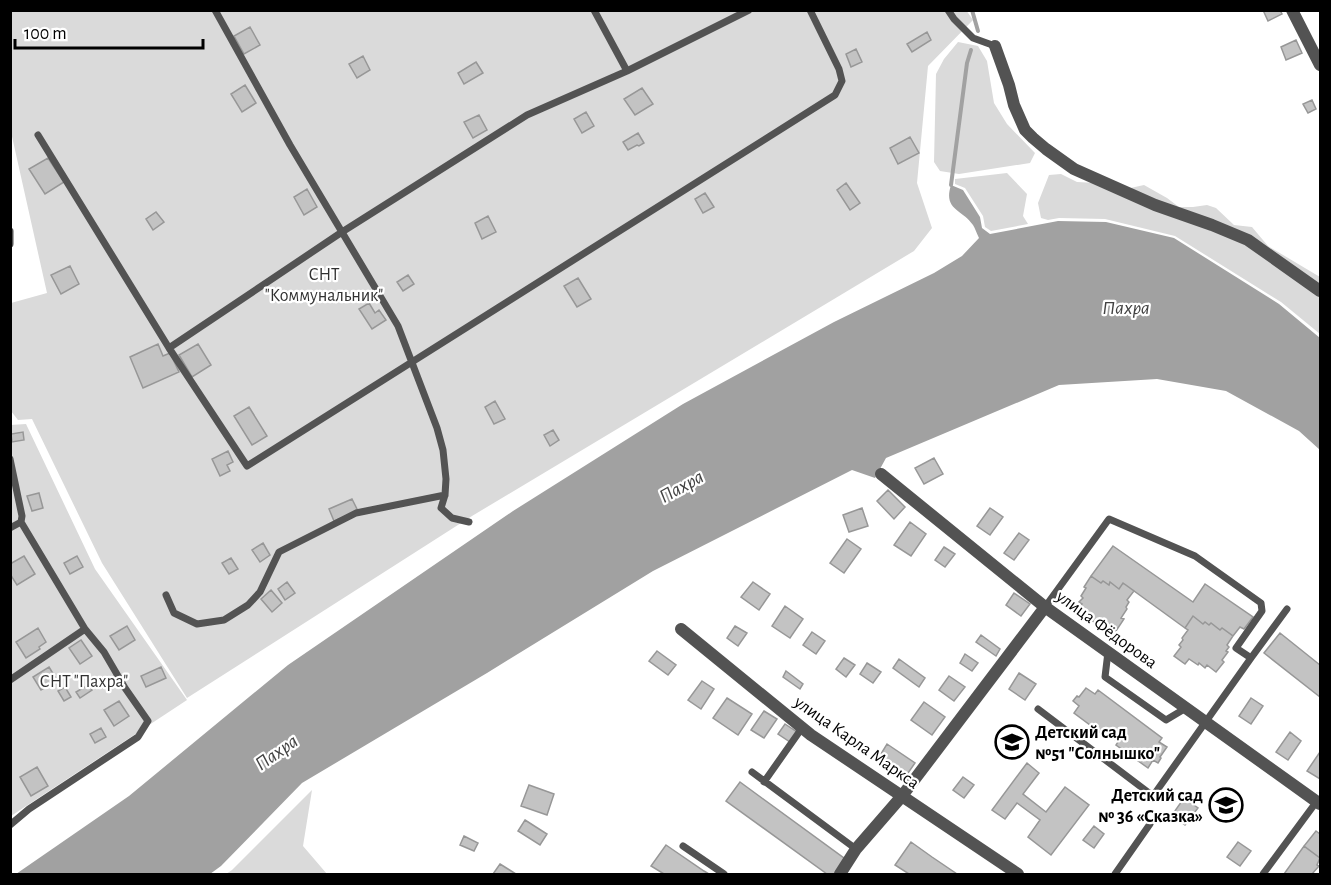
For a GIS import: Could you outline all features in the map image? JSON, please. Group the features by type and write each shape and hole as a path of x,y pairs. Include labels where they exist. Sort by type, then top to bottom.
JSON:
{"street":[{"path":"1292,10 1320,65"},
{"path":"995,46 1014,105 1025,130 1046,149 1074,169 1155,205 1248,240 1320,291"},
{"name":"улица Фёдорова","path":"881,474 1045,608 1318,802"},
{"path":"840,874 856,849 902,796 1045,608"},
{"name":"улица Карла Маркса","path":"681,629 802,728 1018,874"}],"lane":[{"path":"215,10 398,326 437,428 446,479 441,508 452,518 469,522"},
{"path":"594,10 627,71"},
{"path":"169,348 342,232 527,115 627,71 748,10"},
{"path":"38,135 169,348 247,466 835,95 842,81 839,69 810,10"},
{"path":"948,10 973,38 995,46"},
{"path":"10,231 10,244"},
{"path":"10,459 22,516 21,522 85,630 104,652 148,721 138,737 29,808 10,825"},
{"path":"166,595 174,613 197,624 224,620 248,605 260,592 279,552 356,513 445,495"},
{"path":"1045,608 1109,519 1195,556 1261,603 1263,611 1236,648 1251,658"},
{"path":"10,528 21,522"},
{"path":"1038,709 1153,796 1287,609"},
{"path":"10,680 85,630"},
{"path":"1108,652 1105,677 1166,720 1186,708"},
{"path":"764,782 802,728"},
{"path":"752,772 856,849"},
{"path":"1263,874 1318,802"},
{"path":"1114,874 1150,824"},
{"path":"683,846 724,874"}],"green space":[{"name":"СНТ \"Коммунальник\"","path":"966,10 973,20 928,66 917,183 932,228 914,251 472,516 187,698 102,563 32,419 18,420 11,411 11,303 47,293 11,132 10,11"},
{"path":"958,42 978,46 987,61 994,103 1007,124 1035,153 1030,163 959,174 940,171 934,162 936,74 944,59"},
{"path":"1007,173 1027,194 1023,216 1028,224 991,231 985,227 983,216 965,188 955,184 955,179"},
{"path":"1061,174 1077,182 1126,189 1144,185 1179,207 1207,205 1216,208 1234,225 1252,227 1268,246 1320,277 1320,334 1281,302 1175,236 1105,219 1059,218 1048,220 1041,218 1038,203 1049,175"},
{"name":"СНТ \"Пахра\"","path":"26,424 95,569 187,700 11,816 10,425"},
{"path":"312,790 303,846 327,874 226,874 232,870"}],"water":[{"name":"Пахра","path":"951,185 963,190 980,217 982,228 990,234 1058,221 1106,222 1174,238 1279,304 1320,338 1320,450 1299,431 1226,391 1157,379 1059,385 886,458 875,478 852,470 653,571 302,783 221,866 210,874 16,874 129,796 288,665 513,511 683,404 834,322 934,273 962,256 979,238 973,225 952,204 949,193"}],"building":[{"path":"1263,10 1280,10 1282,14 1268,21"},
{"path":"250,27 260,45 244,54 234,36"},
{"path":"927,32 931,40 912,52 907,44"},
{"path":"1296,40 1302,53 1286,60 1281,47"},
{"path":"856,49 862,62 851,67 846,54"},
{"path":"363,56 370,70 357,78 349,64"},
{"path":"476,62 483,73 464,84 458,73"},
{"path":"245,85 256,103 242,112 231,94"},
{"path":"642,88 653,104 635,115 624,99"},
{"path":"1312,100 1316,109 1308,113 1303,104"},
{"path":"586,112 594,126 582,133 574,119"},
{"path":"479,115 487,130 473,138 464,122"},
{"path":"638,133 644,143 628,150 623,142"},
{"path":"910,137 919,153 898,164 890,148"},
{"path":"48,158 64,182 45,194 29,169"},
{"path":"846,183 860,203 850,210 837,190"},
{"path":"307,189 317,207 304,215 294,197"},
{"path":"705,193 714,207 703,213 695,199"},
{"path":"156,212 164,222 153,230 146,219"},
{"path":"488,216 496,232 482,239 475,223"},
{"path":"70,266 79,284 61,294 51,275"},
{"path":"408,275 414,284 403,291 397,282"},
{"path":"578,278 591,299 577,307 564,286"},
{"path":"369,303 375,313 379,310 386,320 372,329 359,309"},
{"path":"158,344 163,356 170,353 179,372 143,388 130,357"},
{"path":"198,344 211,365 192,377 179,355"},
{"path":"495,401 505,419 494,424 485,407"},
{"path":"249,407 267,436 252,445 234,416"},
{"path":"553,430 559,440 550,446 544,435"},
{"path":"23,432 24,440 12,442 11,434"},
{"path":"228,451 233,462 227,465 230,471 220,476 212,459"},
{"path":"934,458 943,474 924,484 915,468"},
{"path":"888,490 905,507 894,519 877,501"},
{"path":"39,493 43,508 32,511 27,496"},
{"path":"352,499 358,511 334,521 329,509"},
{"path":"862,508 868,526 849,532 843,515"},
{"path":"990,508 1003,517 990,535 977,526"},
{"path":"910,522 926,534 911,556 894,545"},
{"path":"1019,533 1029,540 1014,560 1004,553"},
{"path":"847,539 861,549 844,573 830,563"},
{"path":"263,543 270,555 260,562 252,550"},
{"path":"1113,546 1193,602 1205,584 1253,617 1244,629 1240,627 1233,636 1211,623 1203,624 1193,616 1185,628 1123,583 1119,589 1110,582 1109,585 1103,581 1101,583 1091,576"},
{"path":"944,547 955,554 945,567 935,560"},
{"path":"24,556 35,574 17,585 10,574 10,564"},
{"path":"77,556 83,567 70,574 64,563"},
{"path":"231,558 238,569 229,574 222,563"},
{"path":"1091,576 1101,583 1103,581 1109,585 1110,582 1119,589 1123,583 1134,591 1127,600 1129,602 1127,609 1121,618 1124,619 1116,631 1106,624 1105,626 1100,623 1099,625 1089,619 1088,621 1076,613 1082,604 1079,602 1083,598 1081,596 1086,588 1084,587"},
{"path":"287,582 295,593 285,600 278,589"},
{"path":"753,582 770,594 759,610 741,597"},
{"path":"271,590 282,603 272,612 261,599"},
{"path":"1014,593 1030,604 1021,616 1006,605"},
{"path":"785,606 803,619 790,638 772,626"},
{"path":"1193,616 1203,624 1211,623 1233,636 1227,645 1229,647 1226,651 1228,652 1222,660 1224,662 1216,672 1207,665 1205,668 1189,659 1185,664 1174,656 1181,647 1179,645 1188,630 1185,628"},
{"path":"127,626 135,640 119,650 110,636"},
{"path":"735,626 747,633 738,646 727,638"},
{"path":"38,628 46,642 26,658 16,642"},
{"path":"812,632 825,641 816,654 803,645"},
{"path":"1280,633 1320,665 1320,697 1264,653"},
{"path":"981,635 1000,649 996,656 976,642"},
{"path":"81,640 92,656 80,664 69,648"},
{"path":"657,651 676,665 668,675 649,661"},
{"path":"965,654 978,663 972,671 960,663"},
{"path":"844,658 855,665 846,677 836,669"},
{"path":"899,659 925,678 919,687 893,668"},
{"path":"867,663 881,672 873,683 860,674"},
{"path":"49,667 57,680 41,690 33,677"},
{"path":"161,667 166,678 146,687 141,676"},
{"path":"786,671 803,684 800,689 783,677"},
{"path":"1019,673 1036,684 1025,700 1009,689"},
{"path":"949,676 965,687 954,701 939,690"},
{"path":"702,681 714,689 701,709 688,700"},
{"path":"88,685 92,690 80,698 76,692"},
{"path":"65,687 71,697 64,701 58,691"},
{"path":"1086,688 1095,694 1098,690 1162,738 1159,742 1167,747 1158,763 1153,760 1148,768 1116,745 1118,742 1108,734 1106,737 1074,713 1079,706 1073,701"},
{"path":"727,698 752,714 738,735 713,718"},
{"path":"1251,698 1263,706 1251,724 1239,716"},
{"path":"119,701 129,716 114,726 104,710"},
{"path":"924,702 945,717 932,735 911,720"},
{"path":"764,711 777,719 764,738 751,730"},
{"path":"785,724 797,732 790,742 778,734"},
{"path":"101,728 106,737 95,743 90,734"},
{"path":"1290,732 1301,741 1288,760 1276,752"},
{"path":"887,744 915,763 906,776 879,757"},
{"path":"1320,752 1320,779 1307,771"},
{"path":"1027,763 1039,773 1023,794 1046,812 1065,787 1089,805 1051,855 1028,837 1040,820 1017,803 1005,819 992,810"},
{"path":"37,767 48,786 31,796 20,777"},
{"path":"963,777 974,785 964,798 953,790"},
{"path":"740,782 848,861 838,874 827,874 726,801"},
{"path":"529,785 554,794 547,815 521,806"},
{"path":"1184,798 1198,808 1185,825 1172,815"},
{"path":"525,820 547,834 540,845 518,831"},
{"path":"1094,826 1104,834 1094,848 1083,840"},
{"path":"1316,831 1320,834 1320,858 1304,846"},
{"path":"464,836 478,843 474,851 460,845"},
{"path":"911,842 957,874 909,874 895,865"},
{"path":"1238,842 1251,851 1240,866 1227,857"},
{"path":"666,845 709,874 664,874 651,866"},
{"path":"1304,846 1320,858 1317,865 1319,866 1312,874 1284,874"},
{"path":"500,864 516,874 493,874"}],"waterway":[{"path":"972,10 978,31"},
{"path":"951,185 967,63 971,50"}],"place":[{"name":"Детский сад №51 \"Солнышко\"","path":"1012,742"},
{"name":"Детский сад № 36 «Сказка»","path":"1226,805"}]}
